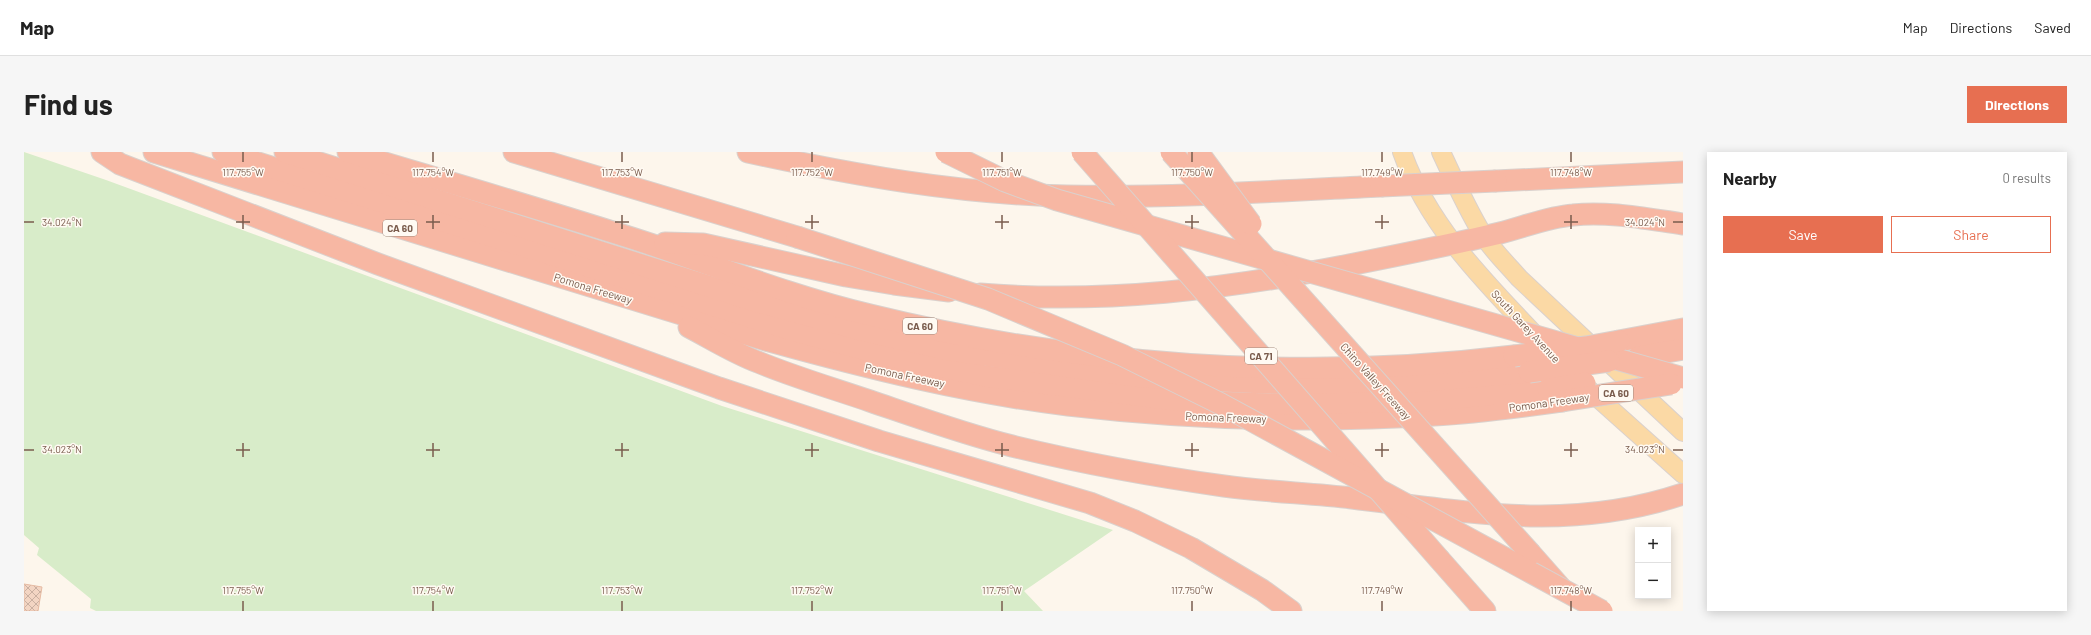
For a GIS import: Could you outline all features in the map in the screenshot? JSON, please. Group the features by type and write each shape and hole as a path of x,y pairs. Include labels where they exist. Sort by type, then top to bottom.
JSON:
{"highway":[{"path":"102,152 120,164 370,261 719,388 879,441 1090,503 1134,521 1191,548 1262,590 1291,611"},
{"name":"Pomona Freeway","path":"154,152 646,304 856,364 983,392 1067,405 1203,417 1365,419 1487,411 1555,395 1679,381"},
{"path":"224,152 792,330 885,355 985,376 1183,401 1268,404 1555,395 1654,372 1683,367"},
{"path":"285,152 755,301 865,331 950,350 1142,378 1264,383 1414,382 1529,372 1638,357 1683,349"},
{"name":"CA 60","path":"348,152 646,243 790,292 869,315 957,334 1059,350 1171,363 1308,368 1421,365 1586,347 1683,329"},
{"path":"514,152 797,237 988,299 1122,355 1241,415 1602,611"},
{"path":"748,152 898,182 1013,193 1067,196 1157,196 1683,172"},
{"path":"946,152 1005,180 1056,200 1679,381"},
{"name":"CA 71","path":"1082,152 1480,607"},
{"name":"Chino Valley Freeway","path":"1170,152 1581,611"},
{"path":"1198,152 1263,240 1295,291"},
{"path":"646,243 703,244 846,276 931,290 1062,298 1168,293 1246,284 1452,243 1571,215 1602,214 1683,224"},
{"path":"646,304 756,362 962,432 1024,449 1125,470 1227,486 1350,498 1459,512 1532,517 1579,516 1603,513 1634,508 1683,494"}],"main road":[{"name":"South Garey Avenue","path":"1402,152 1424,201 1452,243 1573,376 1683,474"},
{"path":"1441,152 1469,210 1484,236 1520,278 1683,432"}],"green space":[{"path":"24,152 106,180 722,406 1113,530 1024,591 1043,611 96,611 90,608 91,599 37,555 39,548 24,535"}],"building":[{"path":"24,584 42,587 38,611 24,611"}]}
